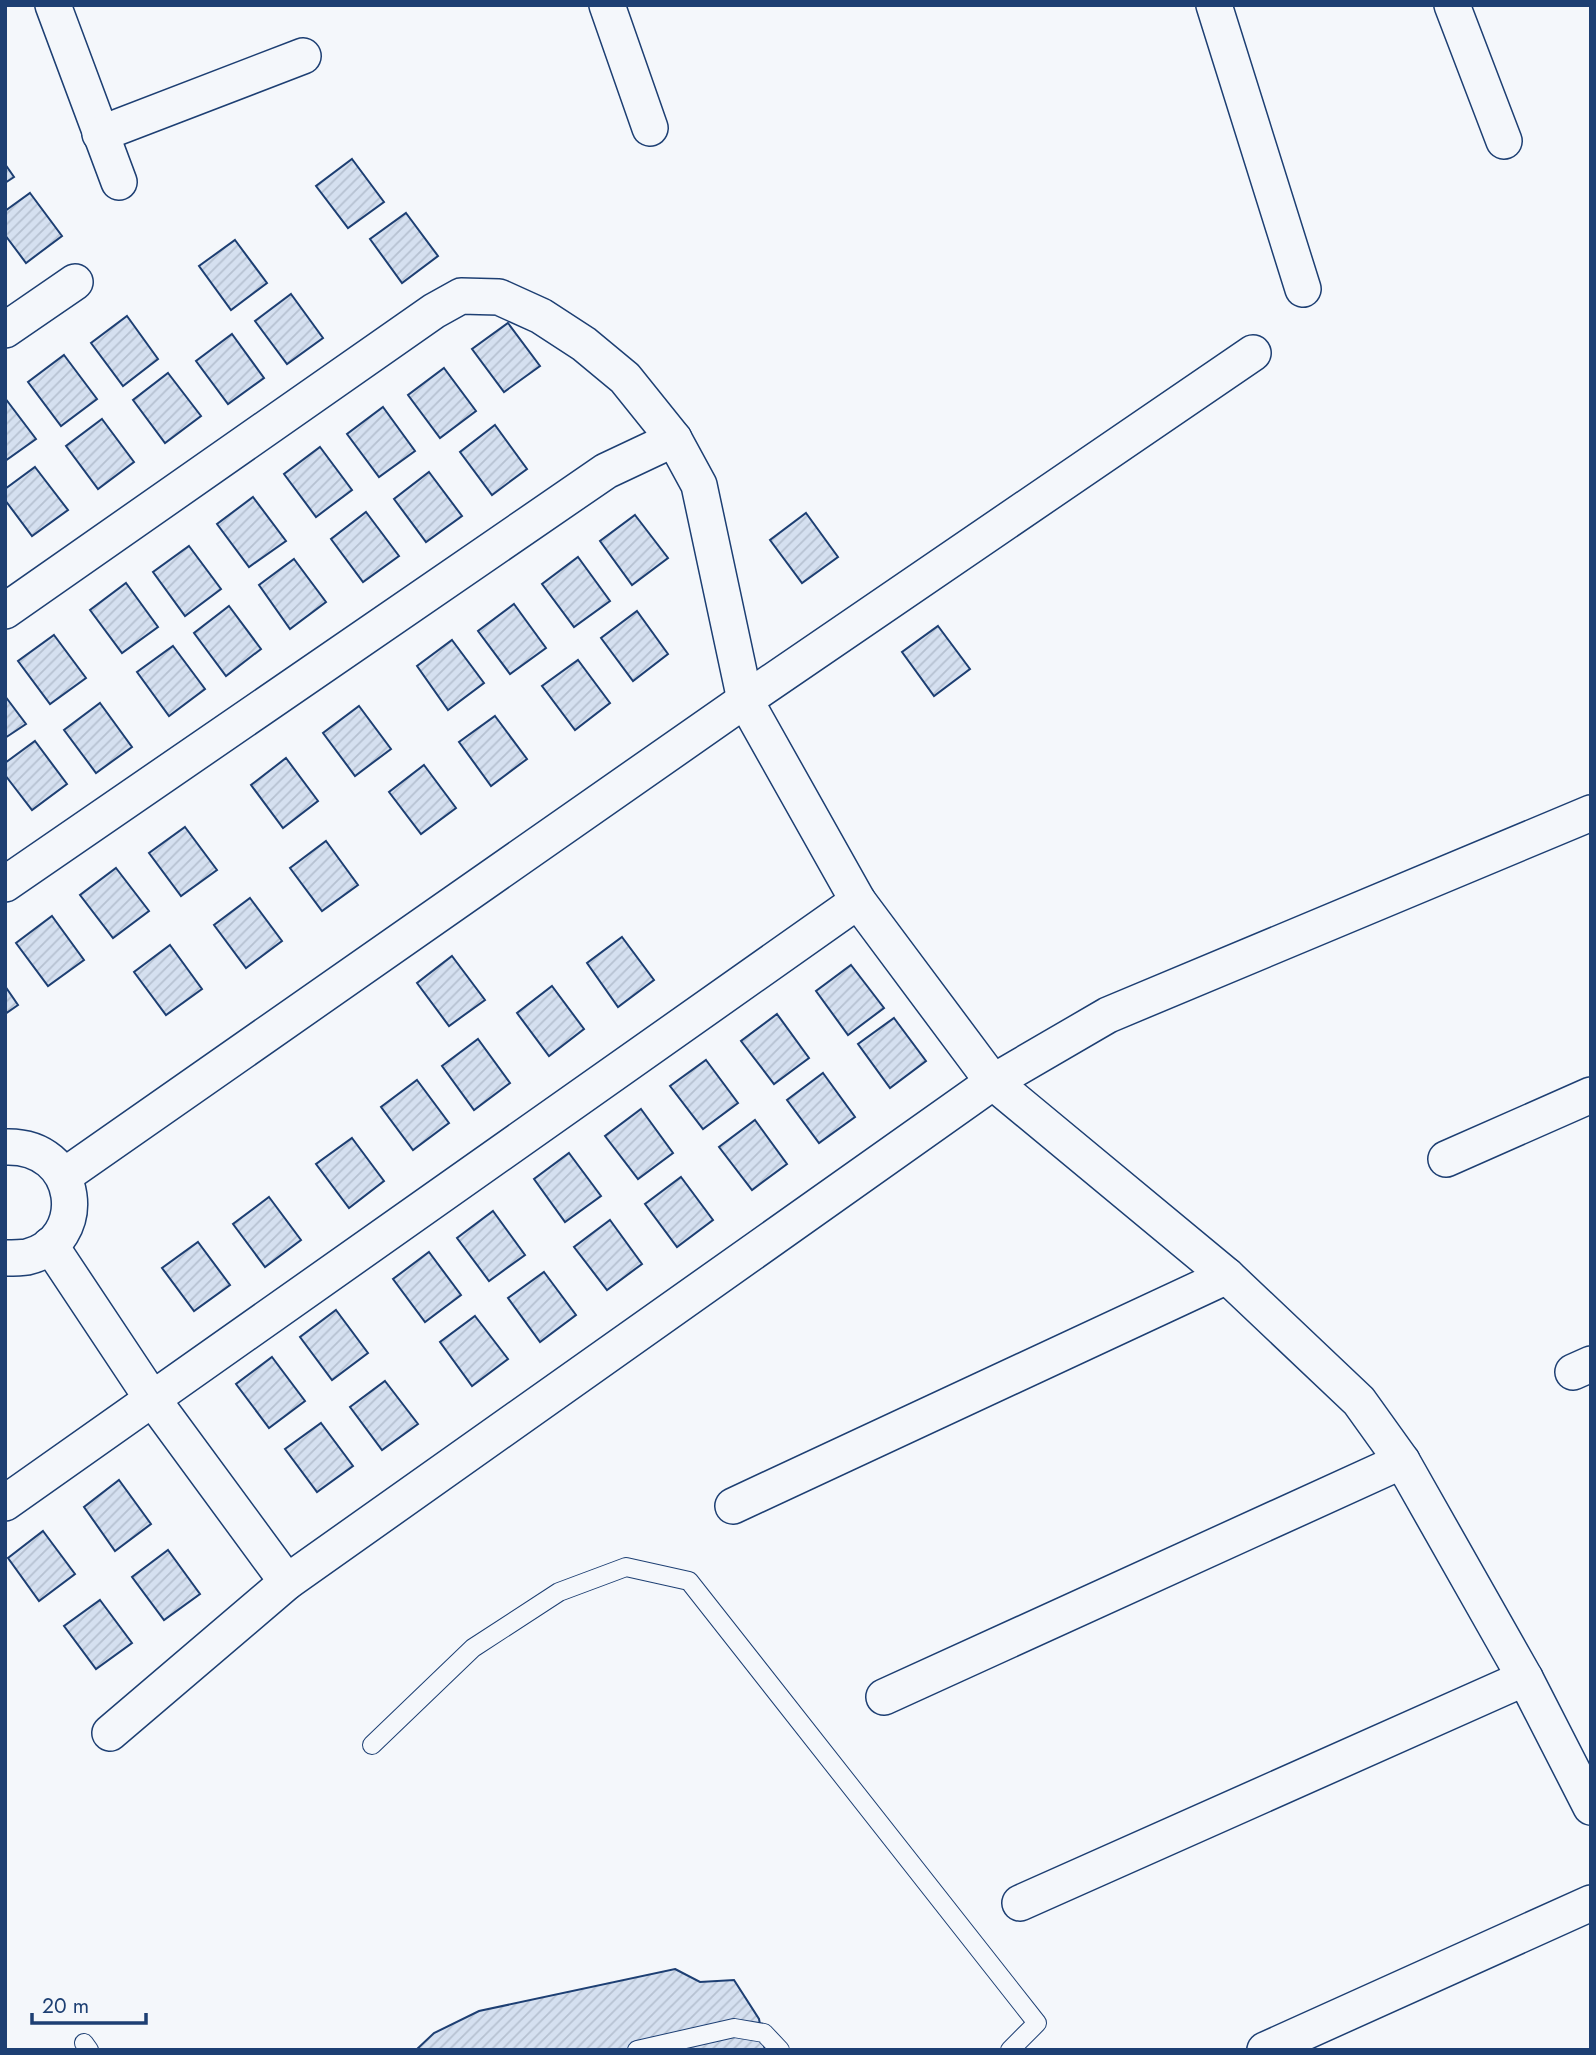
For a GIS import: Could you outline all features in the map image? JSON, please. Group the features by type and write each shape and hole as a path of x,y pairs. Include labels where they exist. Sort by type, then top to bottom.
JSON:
{"street":[{"path":"53,5 119,182"},
{"path":"607,5 650,128"},
{"path":"1214,5 1303,289"},
{"path":"1452,5 1504,141"},
{"path":"100,134 303,56"},
{"path":"5,330 75,282"},
{"path":"5,611 434,311 461,296 499,298 541,316 584,344 625,378 674,439 699,485 744,700 858,901 993,1082 1227,1276 1359,1401 1402,1461 1525,1678 1591,1807"},
{"path":"64,1176 744,700 1254,353"},
{"path":"5,884 606,471 674,439"},
{"path":"110,1733 287,1582 993,1082 1108,1015 1591,813"},
{"path":"5,1503 151,1397 858,901"},
{"path":"1446,1159 1591,1095"},
{"path":"5,1147 25,1146 48,1157 64,1176 71,1200 66,1225 50,1245 28,1257 5,1258"},
{"path":"50,1245 151,1397 287,1582"},
{"path":"733,1506 1227,1276"},
{"path":"884,1697 1402,1461"},
{"path":"1020,1903 1525,1678"},
{"path":"1265,2050 1591,1903"}],"lane":[{"path":"372,1745 473,1648 559,1592 626,1567 689,1581 1037,2022 1010,2050"},
{"path":"637,2050 734,2028 764,2033 780,2050"}],"building":[{"path":"352,159 384,202 348,228 316,186"},
{"path":"5,164 14,177 5,183"},
{"path":"30,193 62,236 26,263 5,235 5,211"},
{"path":"406,213 438,256 402,283 370,239"},
{"path":"235,240 267,283 231,310 199,266"},
{"path":"291,294 323,338 287,364 255,321"},
{"path":"127,316 158,359 123,386 91,343"},
{"path":"508,323 540,366 504,392 472,349"},
{"path":"232,334 264,378 228,404 196,361"},
{"path":"64,355 97,399 61,426 28,382"},
{"path":"444,368 476,411 440,438 408,395"},
{"path":"168,373 201,416 165,443 133,400"},
{"path":"5,398 36,439 5,461"},
{"path":"383,407 415,451 379,477 347,434"},
{"path":"102,419 134,462 98,489 66,446"},
{"path":"495,425 527,469 492,495 460,452"},
{"path":"320,447 352,490 316,517 284,474"},
{"path":"35,467 68,510 32,536 5,500 5,489"},
{"path":"429,472 462,516 426,542 394,499"},
{"path":"253,497 286,541 249,567 217,524"},
{"path":"366,512 399,556 363,582 331,539"},
{"path":"806,513 838,557 802,583 770,540"},
{"path":"635,515 668,558 632,585 600,541"},
{"path":"189,546 221,589 185,616 153,572"},
{"path":"578,557 610,601 574,627 542,584"},
{"path":"294,559 326,602 290,629 259,585"},
{"path":"126,583 158,627 122,653 90,610"},
{"path":"514,604 546,648 510,674 478,631"},
{"path":"229,606 261,649 226,676 194,633"},
{"path":"637,611 668,654 633,681 601,638"},
{"path":"938,626 970,669 934,696 902,652"},
{"path":"54,635 86,678 50,704 18,661"},
{"path":"452,640 484,683 448,710 417,666"},
{"path":"173,646 205,689 169,716 137,672"},
{"path":"578,660 610,703 575,730 542,686"},
{"path":"5,696 26,724 5,738"},
{"path":"100,703 132,747 96,773 64,730"},
{"path":"359,706 391,749 355,776 323,733"},
{"path":"495,716 527,759 491,786 459,742"},
{"path":"35,741 67,784 32,810 5,775 5,763"},
{"path":"286,758 318,801 283,828 251,785"},
{"path":"424,765 456,808 421,834 389,792"},
{"path":"185,827 217,870 181,896 149,853"},
{"path":"326,841 358,885 322,911 290,868"},
{"path":"116,868 149,911 113,938 80,895"},
{"path":"250,898 282,941 246,968 214,925"},
{"path":"52,916 84,960 48,986 16,943"},
{"path":"622,937 654,980 618,1007 587,963"},
{"path":"170,945 202,989 166,1015 134,972"},
{"path":"452,956 485,1000 449,1026 417,983"},
{"path":"851,965 884,1008 848,1035 816,991"},
{"path":"5,986 18,1005 5,1014"},
{"path":"552,986 584,1029 549,1056 517,1013"},
{"path":"777,1014 809,1058 774,1084 741,1041"},
{"path":"894,1018 926,1061 890,1088 858,1044"},
{"path":"478,1039 510,1083 474,1110 442,1066"},
{"path":"706,1060 738,1103 703,1129 670,1086"},
{"path":"823,1073 855,1117 819,1143 787,1100"},
{"path":"417,1080 449,1123 413,1150 381,1107"},
{"path":"641,1109 673,1153 638,1179 605,1136"},
{"path":"755,1120 787,1164 752,1190 719,1147"},
{"path":"352,1138 384,1181 349,1208 316,1164"},
{"path":"569,1153 601,1196 565,1222 534,1179"},
{"path":"681,1177 713,1220 677,1247 645,1204"},
{"path":"269,1197 301,1240 265,1267 233,1224"},
{"path":"493,1211 525,1255 489,1281 457,1238"},
{"path":"610,1220 642,1264 607,1290 574,1247"},
{"path":"198,1242 230,1285 194,1311 162,1268"},
{"path":"429,1252 461,1295 425,1322 393,1279"},
{"path":"544,1272 576,1315 540,1342 508,1298"},
{"path":"336,1310 368,1353 332,1380 300,1337"},
{"path":"475,1316 508,1359 472,1386 440,1342"},
{"path":"272,1357 305,1401 269,1428 236,1384"},
{"path":"385,1381 418,1424 382,1450 350,1407"},
{"path":"321,1423 353,1466 317,1492 285,1449"},
{"path":"119,1480 151,1524 115,1551 84,1507"},
{"path":"43,1531 75,1574 39,1601 8,1558"},
{"path":"168,1550 200,1594 164,1620 132,1577"},
{"path":"100,1600 132,1643 96,1669 64,1626"},
{"path":"675,1969 700,1982 734,1980 759,2019 765,2050 416,2050 434,2033 479,2011"}]}
